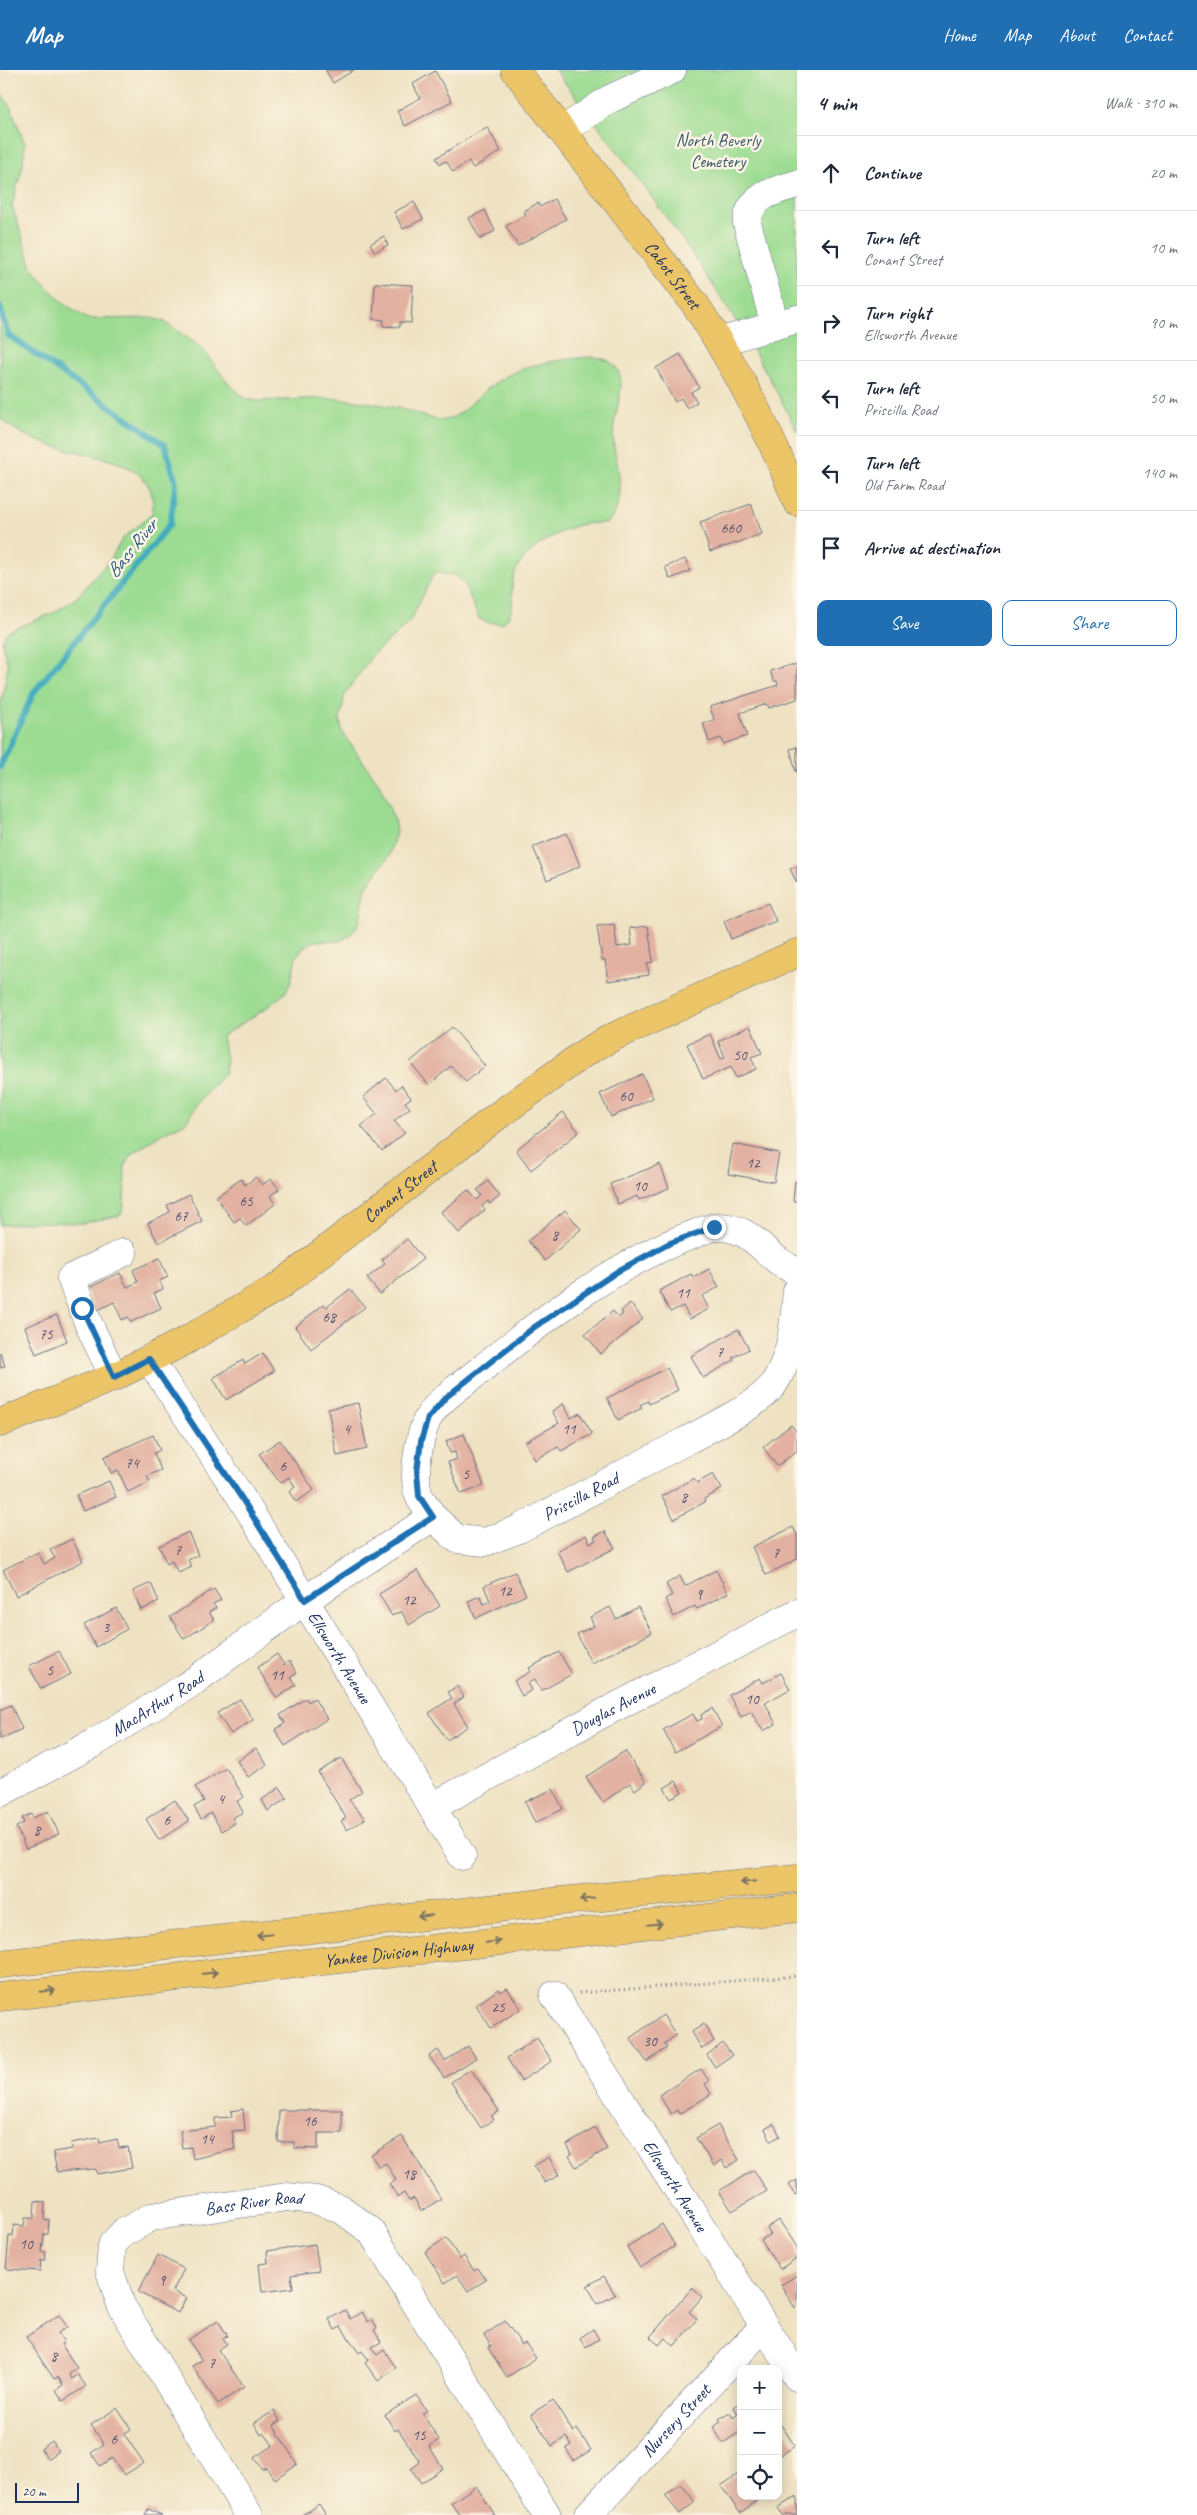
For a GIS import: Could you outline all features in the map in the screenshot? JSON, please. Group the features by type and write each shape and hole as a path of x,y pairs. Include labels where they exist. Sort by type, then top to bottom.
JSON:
{"main road":[{"name":"Cabot Street","path":"515,70 695,304 755,404 780,458 797,502"},
{"name":"Conant Street","path":"0,1423 114,1377 185,1342 278,1287 496,1117 586,1052 611,1038 797,953"},
{"name":"Yankee Division Highway","path":"0,1964 552,1902 797,1878"},
{"name":"Yankee Division Highway","path":"0,1997 797,1908"}],"street":[{"path":"563,130 610,99 672,70"},
{"path":"719,342 786,322 747,223 748,214 753,204 763,196 797,184"},
{"name":"Priscilla Road","path":"797,1271 784,1266 748,1234 732,1227 714,1227 670,1243 627,1266 541,1323 445,1398 428,1418 421,1441 417,1471 419,1496 433,1517 457,1539 485,1542 519,1529 721,1422 756,1400 771,1387 780,1373 790,1348 797,1291"},
{"path":"114,1377 89,1325 71,1278 123,1252"},
{"name":"Ellsworth Avenue","path":"149,1359 239,1494 462,1856"},
{"path":"305,1600 433,1517"},
{"name":"MacArthur Road","path":"0,1793 94,1743 190,1684 305,1600"},
{"name":"Douglas Avenue","path":"432,1807 602,1714 797,1613"},
{"name":"Ellsworth Avenue","path":"554,1995 797,2377"},
{"name":"Bass River Road","path":"249,2515 121,2305 110,2271 112,2245 123,2233 151,2217 287,2197 316,2200 340,2209 371,2231 548,2515"},
{"name":"Nursery Street","path":"588,2515 764,2326"}],"path":[{"path":"554,1995 797,1976"}],"green space":[{"name":"North Beverly Cemetery","path":"555,70 797,70 797,432 745,336 686,245 622,157"},
{"path":"0,91 11,108 25,144 22,169 12,206 32,267 47,287 66,305 87,319 151,318 163,321 204,351 227,382 246,399 258,401 349,400 394,407 442,420 454,417 485,391 507,376 541,364 586,357 604,359 609,361 618,370 621,383 613,438 620,496 614,514 608,523 587,524 564,530 543,542 524,558 518,567 512,583 511,612 503,623 490,623 479,619 464,583 455,575 434,573 411,619 394,637 374,653 345,694 340,720 342,732 379,784 394,819 396,832 389,856 366,887 359,924 351,934 341,941 314,941 304,947 296,957 291,982 285,993 265,1009 222,1036 226,1061 225,1073 199,1101 186,1122 163,1133 131,1155 125,1165 124,1204 121,1215 83,1223 32,1222 0,1225 0,707 8,667 2,642 7,632 55,612 76,598 110,560 123,538 152,514 152,495 145,481 133,470 117,462 40,442 16,430 0,418"}],"building":[{"path":"327,70 354,70 333,83"},
{"path":"435,71 452,101 405,126 397,111 420,98 413,84"},
{"path":"487,127 501,151 473,168 469,161 453,172 446,161 440,164 436,158"},
{"path":"554,199 566,219 518,246 506,226 526,215 524,211 538,203 540,207"},
{"path":"414,202 423,219 403,229 394,212"},
{"path":"485,210 495,231 480,239 469,218"},
{"path":"384,236 388,245 375,252 370,244"},
{"path":"375,283 413,285 411,323 400,322 400,327 383,326 384,320 373,319"},
{"path":"680,354 699,387 691,392 697,402 687,408 681,398 675,402 656,368"},
{"path":"751,504 762,534 710,552 700,522"},
{"path":"685,559 690,571 670,579 665,567"},
{"path":"797,663 797,699 769,708 767,704 740,713 747,736 723,744 721,738 709,742 703,723 714,720 710,707 778,685 770,671"},
{"path":"797,747 797,772 796,772 790,749"},
{"path":"567,833 580,866 547,880 533,847"},
{"path":"797,866 797,883 790,869"},
{"path":"768,903 776,921 731,939 724,921"},
{"path":"614,924 617,947 632,945 630,928 648,926 653,962 647,963 649,975 608,981 605,960 602,960 597,926"},
{"path":"750,1026 762,1053 751,1057 756,1069 736,1078 731,1067 703,1079 687,1044 710,1034 721,1059 725,1057 718,1041"},
{"path":"452,1027 485,1066 466,1082 451,1066 429,1085 410,1062"},
{"path":"642,1074 653,1098 611,1117 600,1094"},
{"path":"386,1078 396,1090 401,1085 411,1098 405,1102 410,1108 394,1121 405,1133 382,1151 361,1126 377,1114 363,1097"},
{"path":"563,1112 579,1132 531,1170 516,1150"},
{"path":"733,1144 779,1153 774,1182 728,1174"},
{"path":"660,1164 669,1188 639,1200 637,1196 618,1204 610,1184"},
{"path":"256,1177 262,1185 271,1179 279,1189 270,1196 275,1204 246,1226 240,1218 234,1222 216,1197 241,1179 245,1185"},
{"path":"488,1181 500,1196 490,1204 488,1201 482,1206 485,1210 459,1233 441,1212 468,1190 477,1200 482,1195 477,1190"},
{"path":"795,1181 797,1181 797,1201 793,1201"},
{"path":"189,1194 202,1221 158,1243 148,1223 170,1212 167,1205"},
{"path":"565,1210 581,1229 545,1261 528,1241"},
{"path":"407,1239 423,1259 380,1294 367,1278 385,1264 382,1260"},
{"path":"159,1258 168,1277 159,1281 163,1289 154,1293 161,1308 131,1322 128,1317 122,1320 114,1302 96,1311 86,1289 120,1273 127,1287 138,1282 133,1270"},
{"path":"709,1269 719,1287 702,1296 709,1309 690,1319 683,1306 670,1312 659,1291 691,1274 693,1278"},
{"path":"350,1289 365,1307 311,1349 295,1327 324,1304 327,1307"},
{"path":"630,1303 643,1319 601,1354 585,1334 613,1311 618,1318 623,1314 621,1311"},
{"path":"57,1315 67,1341 36,1354 25,1327"},
{"path":"738,1329 749,1349 703,1378 691,1356"},
{"path":"0,1352 5,1366 0,1368"},
{"path":"263,1353 274,1371 226,1400 213,1378 243,1360 245,1364"},
{"path":"667,1368 678,1390 649,1404 648,1401 640,1405 642,1408 618,1420 607,1398"},
{"path":"358,1403 367,1449 337,1456 328,1409"},
{"path":"563,1404 571,1418 580,1413 592,1434 561,1451 558,1447 535,1460 525,1442 559,1423 552,1411"},
{"path":"791,1425 797,1432 797,1451 777,1466 763,1447"},
{"path":"464,1434 484,1486 461,1494 448,1462 457,1459 455,1452 450,1453 446,1441"},
{"path":"153,1435 160,1450 154,1453 161,1470 147,1476 150,1482 128,1492 118,1470 111,1473 104,1457"},
{"path":"280,1440 314,1490 296,1502 289,1492 295,1487 289,1477 280,1483 259,1454"},
{"path":"713,1474 722,1489 704,1499 705,1502 674,1519 662,1496 694,1478 697,1483"},
{"path":"109,1481 116,1497 83,1511 76,1495"},
{"path":"793,1527 797,1535 797,1559 766,1575 752,1547"},
{"path":"605,1531 615,1548 568,1572 557,1551 586,1535 590,1543 596,1540 594,1537"},
{"path":"188,1532 198,1555 188,1560 192,1567 178,1573 172,1561 167,1564 159,1546"},
{"path":"72,1539 83,1561 16,1596 3,1570 38,1552 44,1564 55,1558 50,1550"},
{"path":"418,1570 440,1606 409,1625 401,1611 392,1616 379,1594"},
{"path":"716,1570 728,1593 697,1609 695,1606 674,1617 665,1599 672,1595 666,1584 680,1576 685,1586"},
{"path":"515,1572 526,1595 476,1618 468,1601 480,1596 484,1604 490,1601 484,1586"},
{"path":"151,1583 159,1602 141,1610 133,1591"},
{"path":"214,1589 221,1600 213,1604 216,1608 209,1612 214,1620 184,1639 170,1617"},
{"path":"610,1607 616,1619 638,1607 652,1633 591,1663 577,1634 594,1626 590,1617"},
{"path":"116,1608 127,1629 96,1647 84,1625"},
{"path":"59,1651 71,1674 41,1689 29,1666"},
{"path":"559,1652 572,1674 541,1691 535,1679 528,1683 532,1690 522,1696 514,1681 531,1671 529,1668"},
{"path":"277,1654 284,1665 289,1661 297,1673 291,1677 296,1685 277,1698 257,1668"},
{"path":"781,1673 790,1689 765,1703 776,1724 763,1731 751,1711 741,1717 729,1695 760,1678 763,1683"},
{"path":"457,1686 464,1697 454,1704 468,1726 447,1740 429,1713 452,1698 448,1692"},
{"path":"306,1698 308,1702 314,1698 327,1719 285,1746 275,1730 285,1723 280,1715"},
{"path":"240,1699 253,1720 231,1734 217,1713"},
{"path":"11,1705 22,1729 0,1739 0,1710"},
{"path":"712,1708 722,1726 675,1752 663,1730 693,1714 697,1721 702,1719 701,1715"},
{"path":"256,1748 267,1765 248,1777 237,1761"},
{"path":"625,1751 646,1782 635,1790 630,1783 603,1802 586,1777"},
{"path":"341,1758 362,1791 349,1800 365,1819 347,1830 341,1821 346,1818 318,1772"},
{"path":"226,1768 244,1797 237,1801 243,1812 232,1818 235,1823 222,1831 211,1813 201,1819 194,1807 204,1801 195,1787"},
{"path":"676,1781 682,1792 671,1799 664,1788"},
{"path":"280,1787 287,1798 268,1811 262,1800"},
{"path":"553,1789 563,1809 535,1823 525,1802"},
{"path":"175,1800 189,1821 159,1840 146,1819"},
{"path":"48,1811 59,1834 26,1849 16,1827 24,1823 22,1818 31,1814 33,1818"},
{"path":"507,1988 521,2009 491,2028 476,2005 499,1989 501,1992"},
{"path":"663,2015 676,2035 664,2044 667,2048 647,2062 630,2038"},
{"path":"704,2024 714,2041 702,2049 692,2032"},
{"path":"537,2038 552,2061 521,2081 507,2058"},
{"path":"723,2043 732,2055 715,2067 707,2055"},
{"path":"468,2046 476,2058 444,2078 429,2056 438,2050 445,2061"},
{"path":"471,2069 499,2111 491,2116 494,2119 481,2128 451,2082"},
{"path":"701,2069 709,2081 705,2084 711,2094 679,2114 677,2110 671,2114 659,2095"},
{"path":"243,2109 245,2130 232,2131 235,2149 193,2159 191,2147 182,2148 180,2131 215,2127 215,2118 232,2117 231,2111"},
{"path":"279,2110 342,2110 342,2133 318,2133 318,2149 294,2148 294,2142 278,2142"},
{"path":"774,2124 780,2136 771,2141 765,2129"},
{"path":"718,2125 739,2160 726,2168 722,2160 714,2166 696,2138"},
{"path":"595,2128 607,2149 576,2167 569,2156 572,2154 567,2145"},
{"path":"402,2136 441,2199 421,2211 414,2198 409,2201 404,2193 398,2197 389,2184 396,2180 386,2163 379,2167 371,2155"},
{"path":"99,2138 100,2143 117,2139 119,2148 128,2147 132,2168 97,2174 96,2169 57,2172 53,2152 72,2149 71,2143"},
{"path":"549,2157 559,2175 545,2183 534,2166"},
{"path":"754,2170 767,2191 732,2211 719,2191"},
{"path":"797,2180 797,2193 795,2195 788,2185"},
{"path":"35,2201 45,2202 44,2219 49,2220 48,2234 44,2234 42,2252 46,2252 45,2260 41,2260 40,2271 6,2269 9,2236 13,2236 14,2225 24,2226 25,2218 34,2218"},
{"path":"779,2220 797,2247 797,2258 780,2269 761,2240 770,2234 767,2228"},
{"path":"662,2224 675,2246 640,2268 627,2247"},
{"path":"446,2238 460,2259 464,2256 474,2271 478,2268 486,2280 468,2291 457,2275 445,2283 425,2252"},
{"path":"315,2244 319,2271 291,2275 293,2288 262,2292 259,2264 268,2263 267,2251"},
{"path":"158,2255 184,2269 173,2291 186,2298 178,2313 138,2292"},
{"path":"797,2275 797,2306 795,2308 781,2285"},
{"path":"604,2276 615,2295 598,2304 587,2286"},
{"path":"692,2288 702,2297 689,2312 697,2319 674,2346 665,2338 659,2345 650,2337"},
{"path":"345,2310 350,2319 362,2312 368,2322 372,2319 377,2328 374,2330 381,2342 372,2347 377,2355 384,2350 396,2368 378,2381 365,2363 369,2360 362,2351 359,2353 341,2327 335,2330 329,2319"},
{"path":"59,2315 67,2327 58,2333 64,2342 61,2344 77,2368 69,2374 72,2379 78,2375 86,2386 63,2401 56,2390 63,2385 58,2377 54,2379 26,2337"},
{"path":"218,2321 228,2336 223,2338 227,2344 218,2350 244,2387 218,2404 192,2366 202,2360 188,2340"},
{"path":"505,2321 522,2345 525,2343 536,2358 507,2377 488,2348 491,2346 484,2335"},
{"path":"593,2329 599,2339 586,2347 580,2338"},
{"path":"416,2395 427,2411 422,2413 439,2440 429,2446 443,2468 421,2483 411,2469 420,2462 398,2429 395,2431 385,2415"},
{"path":"553,2400 573,2432 577,2429 591,2450 574,2461 566,2449 572,2445 566,2437 552,2446 531,2414"},
{"path":"117,2408 131,2429 124,2434 144,2463 124,2475 112,2458 100,2466 91,2453 104,2444 91,2425"},
{"path":"274,2411 280,2421 273,2425 297,2464 275,2479 266,2467 262,2469 254,2458 273,2445 264,2433 261,2435 254,2423"},
{"path":"730,2413 733,2418 737,2415 737,2434 723,2443 713,2427 721,2422 719,2419"},
{"path":"782,2426 795,2446 782,2454"},
{"path":"52,2441 59,2451 48,2459 41,2449"},
{"path":"737,2475 737,2500 757,2501 740,2513 721,2486"},
{"path":"681,2484 695,2502 680,2514 665,2496"},
{"path":"476,2486 495,2515 459,2515 451,2503"},
{"path":"797,2496 797,2515 783,2515 778,2508"},
{"path":"319,2504 326,2515 302,2515"},
{"path":"148,2509 162,2515 145,2515"}],"waterway":[{"name":"Bass River","path":"0,307 8,335 165,445 176,482 170,524 34,692 0,767"}],"route":[{"path":"82,1308 114,1377 149,1359 239,1494 305,1600 433,1517 419,1496 417,1471 421,1441 428,1418 445,1398 533,1328 618,1271 670,1243 714,1227"}]}
